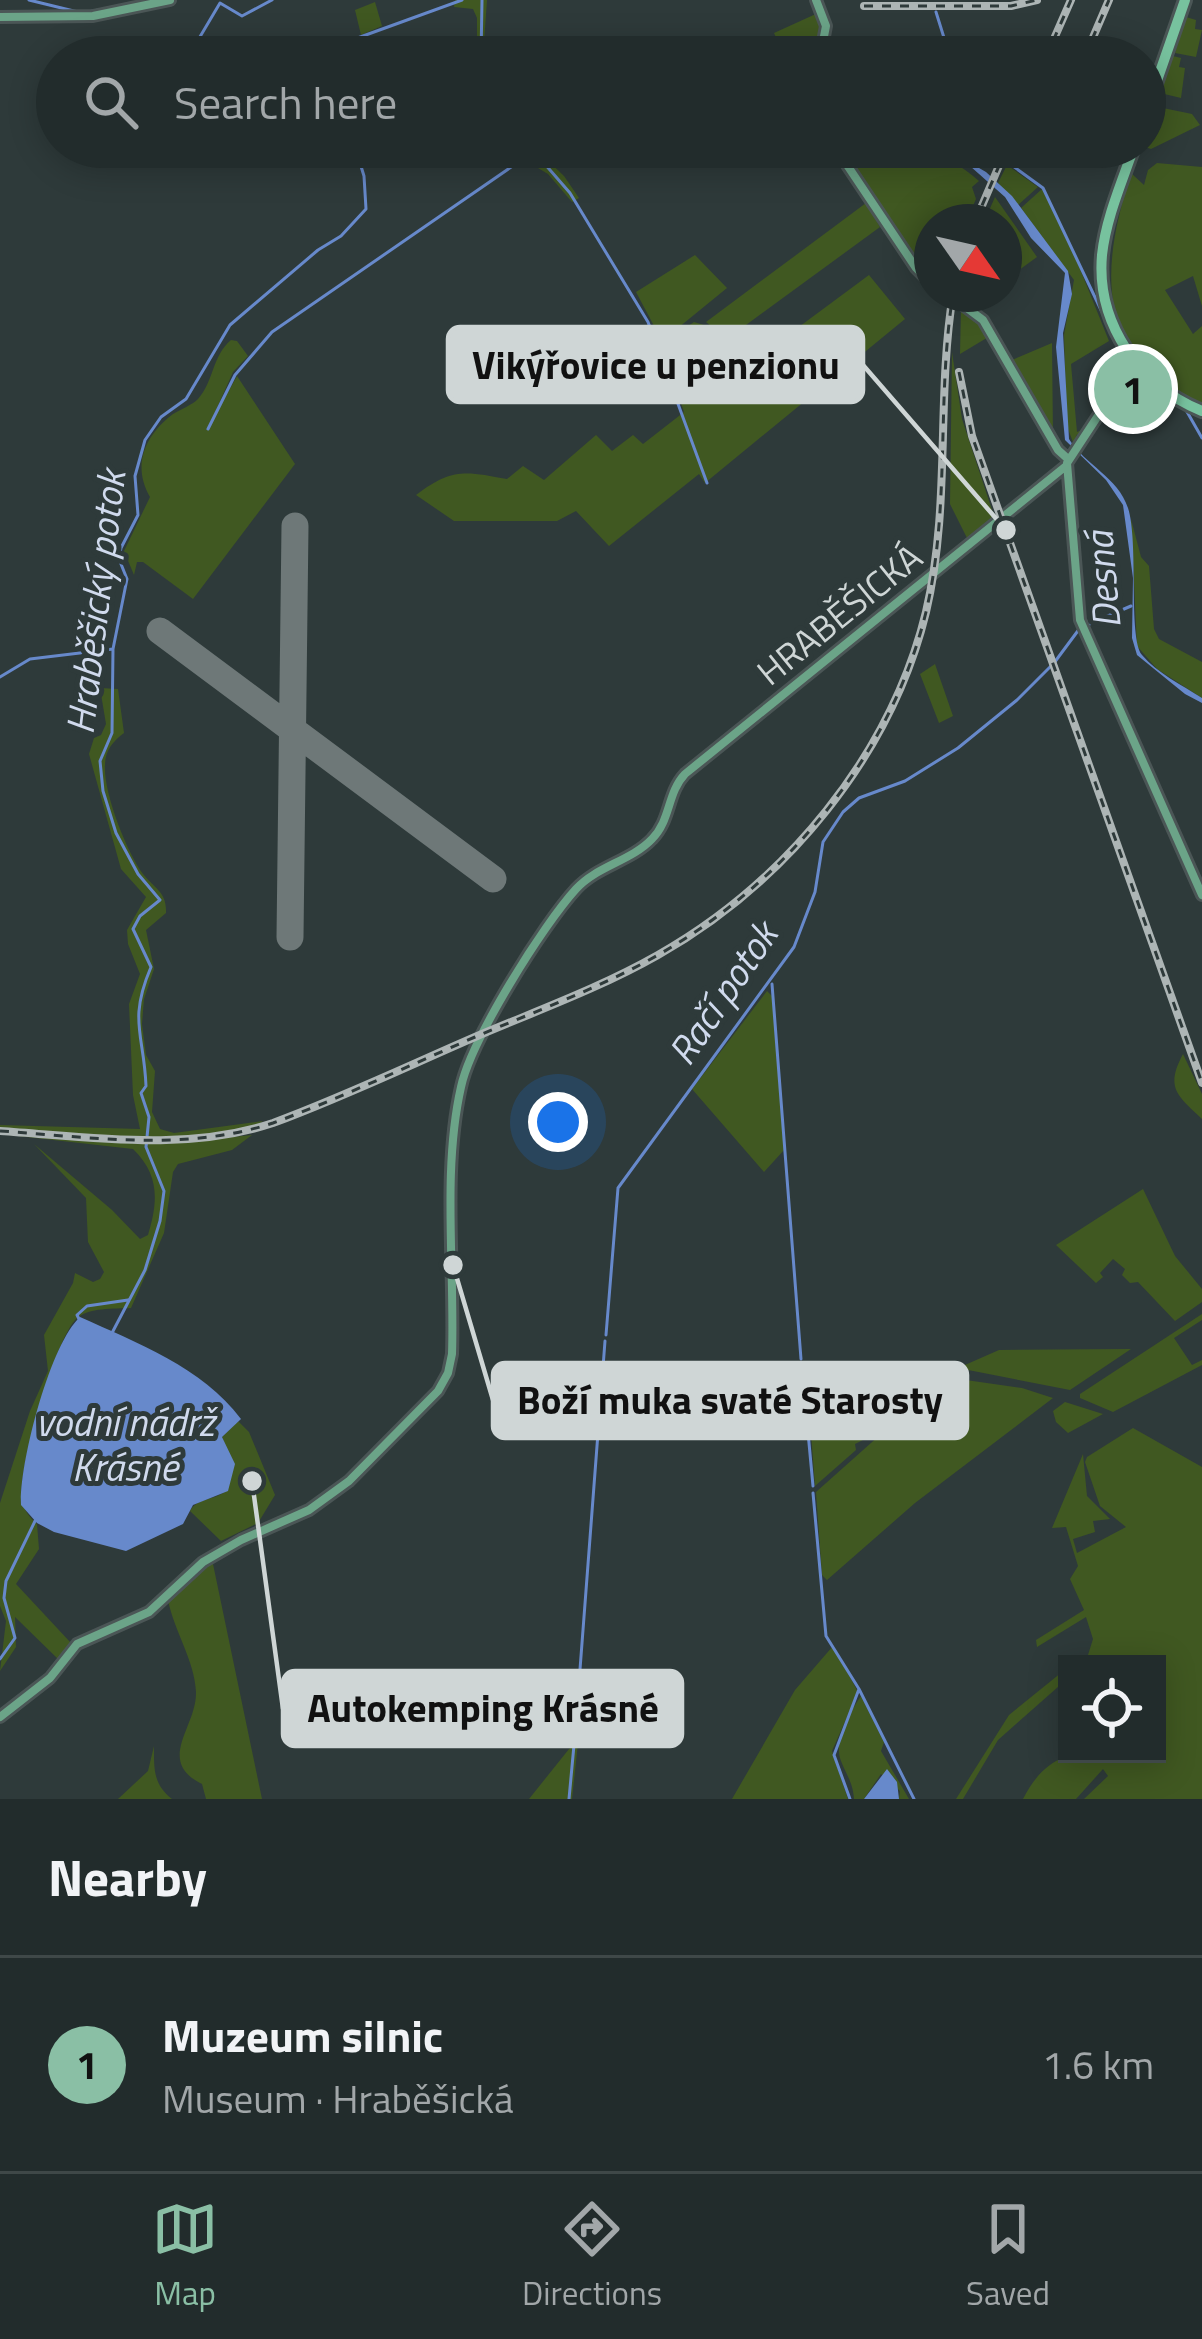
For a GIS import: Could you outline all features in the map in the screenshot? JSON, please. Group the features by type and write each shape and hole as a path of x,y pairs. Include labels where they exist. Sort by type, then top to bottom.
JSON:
{"main road":[{"path":"1166,55 1185,0"},
{"path":"1128,168 1104,246 1102,280 1108,311 1137,364 1167,392 1202,410"}],"street":[{"path":"0,17 93,16 170,0"},
{"path":"816,0 826,26 824,36"},
{"path":"849,168 914,265"},
{"path":"974,312 1015,372 1058,450 1071,457 1081,627 1202,896"},
{"name":"HRABĚŠICKÁ","path":"0,1717 50,1678 77,1644 149,1612 214,1555 309,1510 337,1490 438,1390 452,1354 451,1214 458,1102 469,1061 565,902 597,872 647,844 666,818 674,787 685,774 1071,457 1118,384 1137,364"}],"green space":[{"path":"455,0 487,0 484,36 477,36 473,9 454,7"},
{"path":"375,2 382,26 361,35 355,10"},
{"path":"818,13 823,27 821,36 774,33"},
{"path":"1186,17 1196,20 1195,29 1202,30 1196,57 1175,53"},
{"path":"1173,56 1181,58 1179,67 1185,68 1181,98 1166,94"},
{"path":"1166,109 1192,114 1200,125 1166,142"},
{"path":"1166,164 1202,167 1202,306 1193,276 1165,290 1193,334 1202,326 1202,408 1167,387 1141,363 1124,337 1114,308 1111,278 1120,210 1131,173 1144,185 1148,170 1166,168"},
{"path":"538,168 556,168 579,198 572,202"},
{"path":"853,168 962,168 979,181 972,187 974,204 914,204 914,259"},
{"path":"1006,168 1038,187 1017,204 998,183"},
{"path":"1042,189 1066,234 1109,341 1071,364 1077,432 1086,428 1104,400 1080,438 1077,434 1074,445 1067,426 1064,335 1074,280 1022,207"},
{"path":"866,203 880,227 731,336 725,338 706,322"},
{"path":"1022,236 1037,257 1022,268"},
{"path":"695,255 727,288 662,341 636,292"},
{"path":"869,275 905,319 705,483 699,474 609,546 576,511 557,521 454,521 416,495 449,476 469,473 507,479 523,466 544,480 596,435 612,451 633,435 643,444 684,412 661,344 694,322 750,363"},
{"path":"961,312 968,312 990,336 960,354"},
{"path":"231,340 248,356 233,372 208,428 237,376 295,464 193,599 143,562 137,562 134,575 124,551 150,497 142,474 148,442 173,414 198,399"},
{"path":"1052,343 1053,437 1012,360"},
{"path":"952,352 962,419 994,516 967,538 950,504"},
{"path":"1131,519 1141,557 1149,566 1154,629 1159,639 1202,662 1202,698 1157,669 1137,646"},
{"path":"935,664 953,716 939,723 920,674"},
{"path":"100,688 118,689 124,733 105,760 112,806 137,864 166,906 166,913 146,930 154,969 142,1024 146,1055 155,1071 152,1112 160,1129 174,1133 263,1121 256,1126 160,1137 0,1128 140,1129 133,1095 129,1004 140,974 127,930 146,897 121,869 89,754 106,724"},
{"path":"767,991 772,996 784,1150 764,1172 692,1089"},
{"path":"1183,1054 1202,1094 1202,1119 1176,1090 1175,1075"},
{"path":"0,1134 163,1144 252,1135 232,1150 178,1164 164,1233 131,1308 88,1312 67,1332 39,1407 22,1485 24,1507 37,1524 39,1549 16,1584 71,1643 58,1659 15,1617 16,1647 0,1671 6,1621 0,1606 0,1503 48,1371 44,1335 75,1273 93,1282 104,1272 88,1242 86,1198 34,1144 140,1239 148,1235 155,1200 148,1169 133,1149"},
{"path":"1143,1189 1175,1256 1202,1289 1202,1302 1175,1321 1138,1282 1130,1283 1122,1275 1125,1269 1113,1259 1096,1283 1056,1245"},
{"path":"1202,1314 1202,1320 1174,1338 1192,1365 1202,1360 1202,1365 1113,1412 1080,1398 1080,1394"},
{"path":"1131,1349 1070,1390 958,1368 999,1350"},
{"path":"806,1367 844,1370 846,1376 849,1370 934,1377 869,1437 855,1444 856,1450 815,1486"},
{"path":"945,1377 1022,1388 1053,1398 915,1503 827,1580 822,1575 816,1492"},
{"path":"1065,1402 1103,1414 1068,1433 1056,1422 1053,1411"},
{"path":"238,1421 249,1432 275,1495 258,1523 221,1541 190,1511 227,1490 232,1462 222,1437"},
{"path":"1133,1428 1202,1467 1202,1799 1084,1799 1108,1776 1103,1769 1076,1799 1023,1799 1035,1780 1058,1761 1166,1763 1166,1655 1088,1655 1093,1639 1086,1617 1037,1647 1036,1640 1084,1610 1070,1579 1078,1566 1066,1527 1052,1528 1083,1454 1087,1496 1110,1519 1093,1521 1095,1532 1073,1539 1077,1553 1126,1527 1100,1506 1087,1457"},
{"path":"213,1564 262,1799 206,1799 202,1784 181,1765 182,1742 196,1692 168,1600"},
{"path":"833,1646 858,1692 832,1751 848,1799 732,1799 795,1690"},
{"path":"1058,1675 1058,1687 998,1740 963,1799 956,1799 1009,1715"},
{"path":"861,1696 884,1742 881,1751 909,1799 899,1799 900,1791 881,1774 864,1799 854,1799 839,1745"},
{"path":"578,1743 572,1799 529,1799 569,1749"},
{"path":"154,1746 158,1782 172,1799 118,1799 148,1771"}],"water":[{"path":"972,168 986,172 1018,204 1009,204"},
{"path":"1022,209 1068,271 1072,294 1063,333 1069,439 1117,488 1128,508 1138,645 1142,655 1202,698 1202,703 1137,655 1123,505 1106,480 1065,440 1056,347 1065,273 1022,224"},
{"name":"vodní nádrž Krásné","path":"80,1317 188,1371 241,1419 222,1437 235,1464 228,1491 193,1505 183,1524 126,1551 54,1532 37,1523 21,1505 38,1406 58,1352"},
{"path":"887,1769 897,1782 899,1799 864,1799"}],"waterway":[{"path":"29,0 82,13 121,6"},
{"path":"200,36 220,3 242,16 272,0"},
{"name":"Hraběšický potok","path":"363,36 462,0"},
{"path":"481,36 482,0"},
{"path":"936,12 943,36"},
{"name":"Hraběšický potok","path":"112,1333 145,1270 164,1191 146,1147 149,1117 141,1093 146,1086 140,1001 151,967 133,929 140,916 160,900 138,874 116,833 100,761 112,733 113,649 127,579 119,559 138,515 135,476 145,440 161,417 186,399 230,325 341,236 366,209 362,168"},
{"path":"208,429 235,375 272,332 510,168"},
{"path":"548,168 570,193 648,322 707,483"},
{"path":"1016,168 1043,188 1102,312"},
{"path":"1186,410 1202,438"},
{"name":"Račí potok","path":"606,1335 618,1188 794,947 815,892 823,842 843,812 859,798 905,781 958,748 1017,700 1080,628 1131,606"},
{"path":"0,677 30,659 113,649"},
{"path":"772,984 801,1359"},
{"path":"80,1321 77,1315 87,1306 128,1300"},
{"name":"Račí potok","path":"575,1735 605,1341"},
{"path":"802,1368 813,1486"},
{"path":"813,1493 826,1636 859,1689 834,1755 850,1799"},
{"name":"Hraběšický potok","path":"0,1659 15,1638 4,1598 6,1581 36,1519"},
{"path":"859,1689 914,1799"},
{"name":"Račí potok","path":"569,1799 574,1745"}],"runway":[{"path":"290,937 295,526"},
{"path":"160,631 493,879"}],"railway":[{"path":"864,6 1011,6 1037,0"},
{"path":"1055,36 1071,0"},
{"path":"1094,36 1109,0"},
{"path":"983,204 998,168"},
{"path":"0,1131 172,1140 273,1123 614,978 705,925 749,891 789,853 859,765 910,665 934,572 951,312"},
{"path":"959,372 972,436 1202,1083"}],"place":[{"name":"Muzeum silnic","path":"1133,389"},
{"name":"Vikýřovice u penzionu","path":"1006,530"},
{"name":"Boží muka svaté Starosty","path":"453,1265"},
{"name":"Autokemping Krásné","path":"252,1481"}],"water label":[{"name":"Desná","path":"1102,580"}]}
